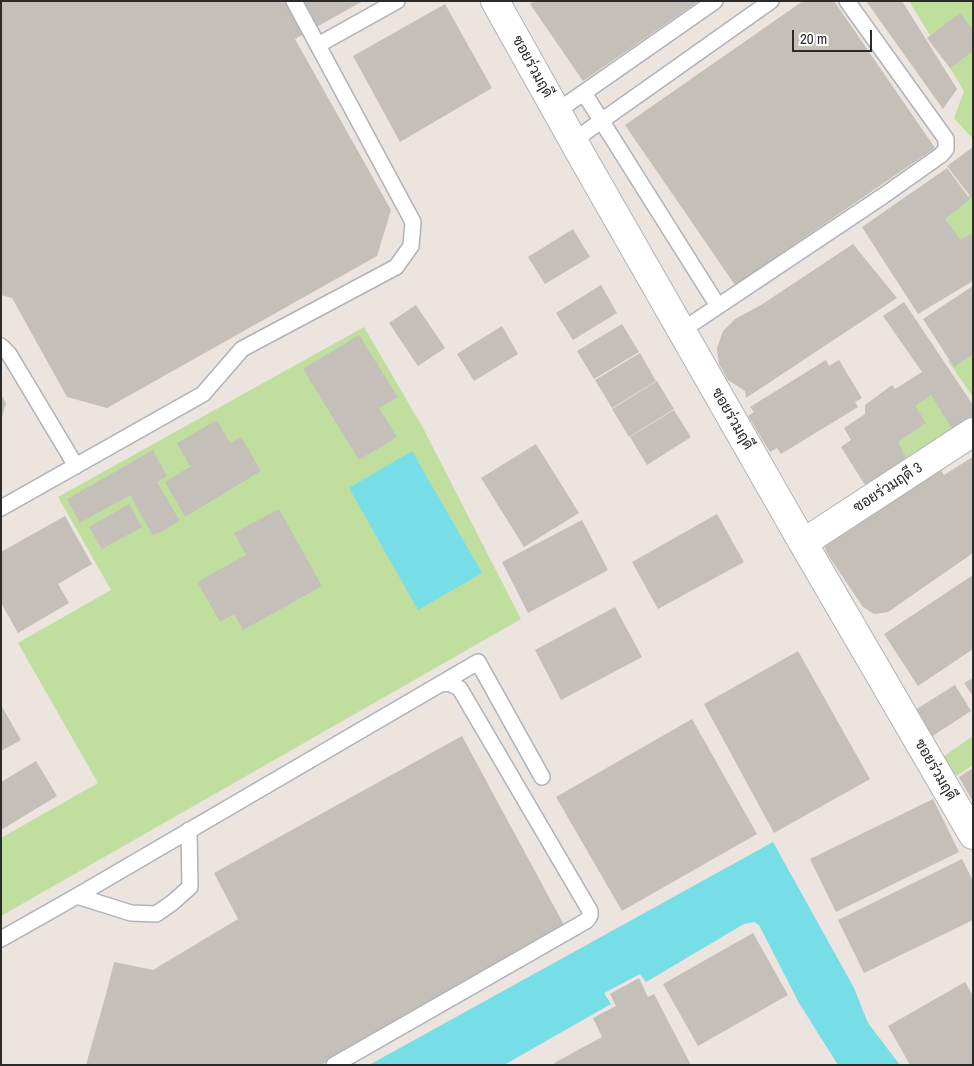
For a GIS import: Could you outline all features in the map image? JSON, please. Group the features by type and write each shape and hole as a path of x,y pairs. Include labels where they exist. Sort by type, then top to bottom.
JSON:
{"street":[{"name":"ซอยร่วมฤดี","path":"494,1 803,543 973,835"},
{"name":"ซอยร่วมฤดี 3","path":"803,543 973,432"}],"lane":[{"path":"1,508 203,394 242,349 396,267 411,246 413,222 294,1"},
{"path":"318,45 396,1"},
{"path":"556,112 715,1"},
{"path":"573,141 771,1"},
{"path":"681,330 883,196 941,155 946,149 946,139 847,1"},
{"path":"584,92 718,306"},
{"path":"1,346 9,354 76,466"},
{"path":"1,939 478,662 542,777"},
{"path":"334,1065 586,921 590,916 590,911 460,689 450,683 441,684"},
{"path":"77,896 132,913 156,914 190,887 189,830"}],"green space":[{"path":"909,1 973,1 973,139 954,118 964,91"},
{"path":"973,193 973,238 958,249 936,219"},
{"path":"364,327 423,428 521,619 1,916 1,838 98,783 18,643 111,590 58,497"},
{"path":"973,345 973,397 948,361"},
{"path":"932,390 961,428 868,490 853,457"},
{"path":"973,736 973,765 956,776 944,756"}],"water":[{"path":"412,451 482,573 418,610 349,488"},
{"path":"773,842 854,988 868,1023 900,1065 838,1065 799,1003 759,925 754,922 744,924 646,982 640,974 604,993 611,1004 504,1065 369,1065"}],"building":[{"path":"1,1 363,1 295,39 391,210 377,256 107,408 67,397 12,298 1,295"},
{"path":"534,1 699,1 583,81 530,4"},
{"path":"803,1 834,1 935,148 735,285 625,125"},
{"path":"866,1 902,1 957,89 943,109"},
{"path":"445,4 492,88 400,142 353,56"},
{"path":"960,13 973,30 973,51 950,68 927,38"},
{"path":"973,147 973,200 947,166"},
{"path":"947,168 970,199 945,219 961,240 973,233 973,281 918,314 862,227"},
{"path":"573,229 590,257 545,284 528,257"},
{"path":"853,244 897,298 746,398 745,391 728,380 719,364 717,348 723,331 735,319 761,305"},
{"path":"601,285 617,313 573,340 556,313"},
{"path":"973,286 973,354 954,367 923,319"},
{"path":"904,302 973,405 973,418 953,430 931,395 915,406 926,423 898,442 907,460 865,485 841,447 851,440 844,428 865,414 865,405 892,385 895,389 922,372 883,316"},
{"path":"416,305 445,348 418,366 389,323"},
{"path":"622,324 639,352 594,379 577,351"},
{"path":"502,326 518,354 474,381 457,354"},
{"path":"359,335 398,397 379,408 397,437 359,460 303,369"},
{"path":"640,353 656,381 612,408 595,380"},
{"path":"826,360 829,366 839,360 862,398 855,402 858,407 781,454 777,448 770,452 748,416 754,412 750,407"},
{"path":"657,381 674,409 629,437 612,409"},
{"path":"1,394 6,403 2,417 1,417"},
{"path":"674,410 691,437 647,465 630,437"},
{"path":"217,420 230,443 241,437 261,471 185,517 165,482 198,462 190,466 177,443"},
{"path":"536,444 579,513 524,547 481,478"},
{"path":"153,450 167,476 157,482 180,521 153,536 130,495 80,523 67,499"},
{"path":"973,458 973,553 888,612 874,614 863,607 826,552 827,540 938,466 944,475"},
{"path":"129,504 142,527 102,549 89,527"},
{"path":"279,509 322,586 243,630 234,614 220,622 197,582 246,555 234,533"},
{"path":"717,514 744,562 658,609 632,562"},
{"path":"65,516 92,564 58,584 69,603 18,633 1,603 1,552"},
{"path":"582,520 608,570 528,613 502,562"},
{"path":"973,575 973,649 918,686 884,634"},
{"path":"615,607 642,657 561,700 535,650"},
{"path":"798,651 870,779 774,833 704,704"},
{"path":"973,678 973,696 964,683"},
{"path":"955,685 971,711 931,737 915,710"},
{"path":"1,705 21,740 1,751"},
{"path":"692,719 757,834 622,911 556,797"},
{"path":"462,736 564,925 321,1065 86,1065 114,962 153,970 238,919 214,873"},
{"path":"36,761 57,796 1,830 1,782"},
{"path":"973,768 973,802 959,777"},
{"path":"933,799 959,852 836,912 810,859"},
{"path":"962,859 973,881 973,920 864,973 838,920"},
{"path":"753,933 788,995 698,1046 663,984"},
{"path":"639,978 648,997 654,994 691,1065 555,1065 554,1063 602,1037 593,1018 616,1006 610,994"},
{"path":"965,982 973,996 973,1065 910,1065 888,1026"}]}
